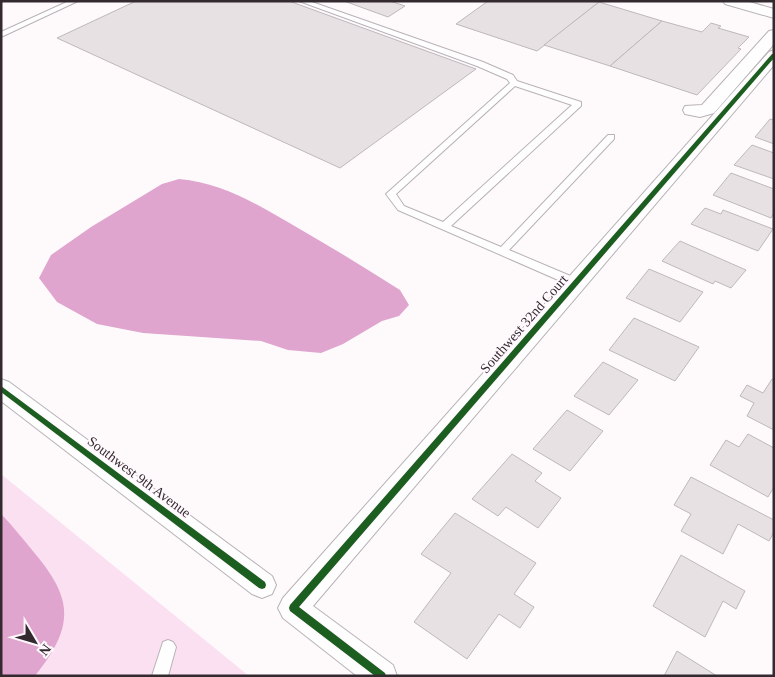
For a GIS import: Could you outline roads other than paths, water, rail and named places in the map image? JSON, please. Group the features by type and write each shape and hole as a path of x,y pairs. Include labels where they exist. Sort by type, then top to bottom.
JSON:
{"street":[{"path":"730,1 774,14"},
{"path":"691,110 700,112 708,109 774,34"},
{"name":"Southwest 32nd Court","path":"382,676 293,608 774,56"},
{"name":"Southwest 9th Avenue","path":"1,388 262,585"}],"lane":[{"path":"1,34 75,1"},
{"path":"302,1 480,64 510,77 514,83 578,104 444,227"},
{"path":"514,83 391,194 401,208 576,284"},
{"path":"502,252 611,137"},
{"path":"160,676 168,647"}]}
